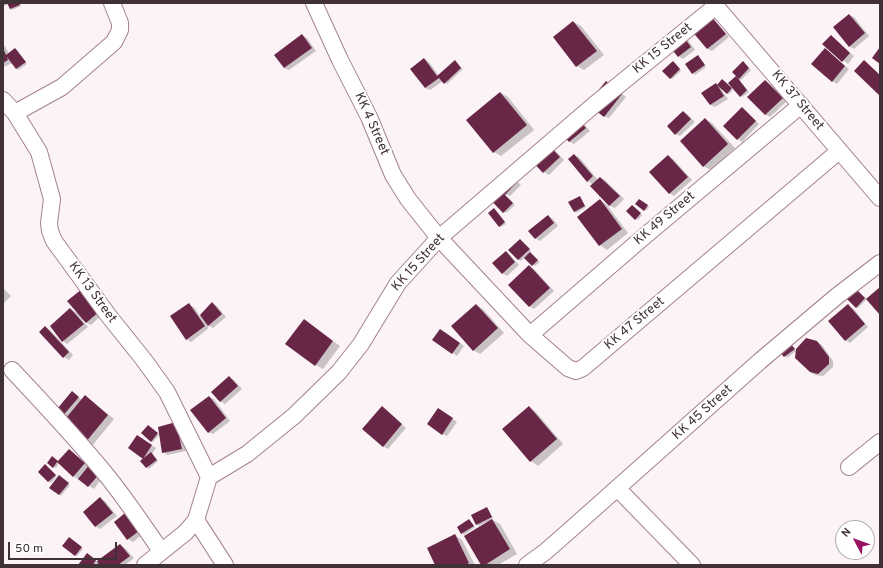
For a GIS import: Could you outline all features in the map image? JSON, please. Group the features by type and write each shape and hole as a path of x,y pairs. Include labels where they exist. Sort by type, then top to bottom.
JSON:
{"street":[{"path":"15,113 62,87 114,42 120,30 120,23 112,3"},
{"name":"KK 4 Street","path":"314,3 340,60 369,117 393,175 408,199 439,238"},
{"name":"KK 15 Street","path":"209,477 247,454 282,426 339,372 361,344 398,283 439,238 715,5"},
{"name":"KK 37 Street","path":"715,5 880,198"},
{"name":"KK 13 Street","path":"3,100 15,113 39,152 52,199 49,223 50,231 54,240 108,315 144,360 167,392 209,477"},
{"name":"KK 49 Street","path":"530,335 801,105"},
{"name":"KK 47 Street","path":"439,238 530,335 568,368 576,371 583,368 839,151"},
{"name":"KK 45 Street","path":"527,565 545,552 837,296 880,263"},
{"path":"12,370 108,477 135,512 161,552"},
{"path":"849,468 880,442"},
{"path":"145,565 186,532 196,520 209,477"},
{"path":"617,488 692,565"},
{"path":"196,520 225,565"}],"building":[{"path":"7,3 19,3 20,5 10,9"},
{"path":"704,8 726,34 707,49 685,23"},
{"path":"849,14 865,33 849,47 833,27"},
{"path":"573,21 597,51 576,67 553,37"},
{"path":"681,33 691,47 678,57 667,43"},
{"path":"302,34 312,48 284,68 274,55"},
{"path":"831,35 850,53 842,62 822,44"},
{"path":"880,47 880,64 872,58"},
{"path":"3,48 6,55 15,48 26,62 16,69 7,57 8,60 3,63"},
{"path":"825,48 845,66 832,82 811,64"},
{"path":"698,55 705,65 692,74 685,64"},
{"path":"424,58 437,76 455,60 461,68 444,84 439,78 425,88 410,69"},
{"path":"864,60 880,75 880,96 854,71"},
{"path":"673,61 680,69 670,79 662,71"},
{"path":"743,61 749,68 739,79 732,72"},
{"path":"736,76 747,90 740,97 728,83"},
{"path":"722,79 732,88 727,94 717,85"},
{"path":"765,80 783,98 765,115 747,97"},
{"path":"606,81 622,94 604,117 587,104"},
{"path":"716,83 724,96 710,105 701,93"},
{"path":"500,92 527,125 493,153 466,120"},
{"path":"742,107 756,121 737,140 723,126"},
{"path":"683,111 691,119 675,135 667,126"},
{"path":"577,118 586,128 569,142 560,132"},
{"path":"705,118 728,144 703,167 680,141"},
{"path":"545,141 560,157 543,173 528,157"},
{"path":"574,154 593,176 587,182 568,159"},
{"path":"668,155 688,177 669,194 649,172"},
{"path":"506,171 517,182 505,195 513,203 503,213 484,193"},
{"path":"600,177 620,196 609,206 590,186"},
{"path":"580,196 585,206 574,212 568,202"},
{"path":"600,199 622,229 599,246 577,217"},
{"path":"639,199 648,205 644,211 635,204"},
{"path":"632,205 641,213 635,220 626,211"},
{"path":"494,208 505,222 499,227 488,213"},
{"path":"548,215 554,223 535,239 528,231"},
{"path":"520,239 530,249 518,260 508,250"},
{"path":"506,251 515,262 502,274 492,263"},
{"path":"530,252 538,260 532,266 524,258"},
{"path":"529,265 550,288 529,307 508,285"},
{"path":"880,287 880,315 866,299"},
{"path":"855,288 865,298 856,308 845,297"},
{"path":"82,289 101,310 86,323 67,301"},
{"path":"212,302 222,314 208,326 200,315"},
{"path":"189,303 205,326 186,340 170,316"},
{"path":"476,304 498,328 473,351 451,326"},
{"path":"848,304 865,324 845,341 828,321"},
{"path":"70,308 84,324 62,342 50,326"},
{"path":"304,319 333,341 315,366 285,344"},
{"path":"45,326 69,352 63,358 39,332"},
{"path":"440,329 460,343 452,354 432,340"},
{"path":"806,338 817,341 829,357 829,364 818,374 810,372 795,358 796,349"},
{"path":"789,342 795,349 784,357 778,350"},
{"path":"229,376 238,386 220,402 211,392"},
{"path":"72,391 79,397 60,419 53,414"},
{"path":"85,395 108,415 85,443 62,423"},
{"path":"209,396 226,418 208,433 190,410"},
{"path":"382,406 402,424 383,447 362,429"},
{"path":"529,406 557,439 530,462 502,429"},
{"path":"438,408 453,418 442,435 427,424"},
{"path":"176,422 182,449 162,453 158,427"},
{"path":"148,425 158,433 151,442 141,433"},
{"path":"137,435 152,445 143,459 128,448"},
{"path":"69,449 85,463 73,477 57,462 53,468 47,463 52,456 58,461"},
{"path":"151,452 157,460 146,468 140,461"},
{"path":"45,464 56,475 48,482 38,472"},
{"path":"90,464 101,472 88,487 78,479"},
{"path":"59,475 69,483 59,495 49,488"},
{"path":"100,497 113,513 95,527 83,512"},
{"path":"487,507 492,517 476,525 471,515"},
{"path":"125,513 139,531 127,540 114,522"},
{"path":"469,519 474,526 461,534 457,527"},
{"path":"492,519 510,549 485,565 481,565 464,536"},
{"path":"455,534 469,563 465,565 435,565 427,548"},
{"path":"69,537 82,547 75,556 62,546"},
{"path":"120,544 130,556 118,565 99,565 97,561"},
{"path":"87,553 96,560 93,565 78,565"}]}
